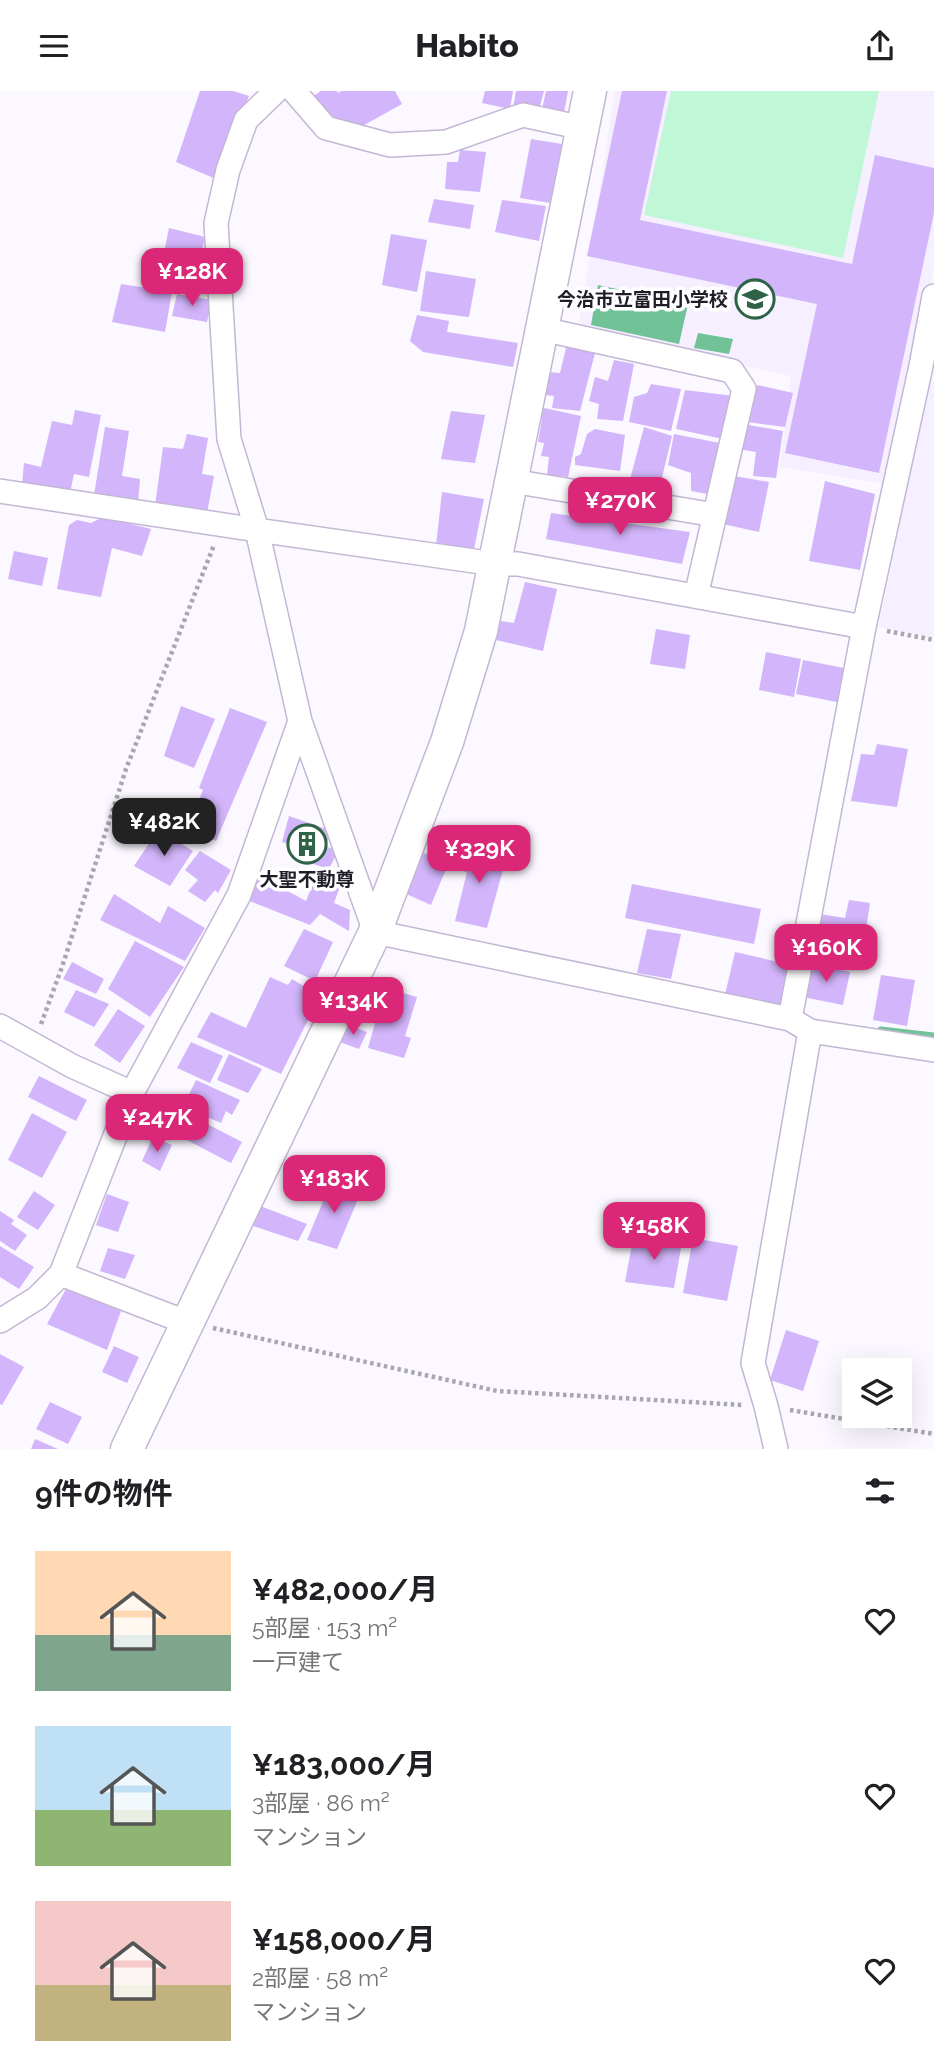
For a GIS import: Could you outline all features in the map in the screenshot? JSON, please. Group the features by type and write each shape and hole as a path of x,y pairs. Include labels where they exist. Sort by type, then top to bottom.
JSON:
{"street":[{"path":"276,91 246,120 228,170 216,223 229,439 257,530 300,721 375,932"},
{"path":"294,91 326,128 390,145 446,142 523,115 583,128"},
{"path":"127,1449 375,932 447,742 481,631 590,91"},
{"path":"790,1019 864,627 934,296"},
{"path":"542,329 732,371 744,389 696,596"},
{"path":"512,481 715,515"},
{"path":"0,491 257,530 518,564 864,627"},
{"path":"0,1321 37,1298 61,1274 132,1093 239,895 300,721"},
{"path":"375,932 790,1019 810,1031 934,1051"},
{"path":"0,1027 72,1066 132,1093"},
{"path":"776,1449 752,1363 810,1031"},
{"path":"61,1274 188,1323"}],"path":[{"path":"33,1044 62,967 126,769 222,525"},
{"path":"864,627 934,640"},
{"path":"188,1323 497,1391 766,1406 934,1434"}],"shaded area":[{"name":"今治市立富田小学校","path":"615,91 934,91 934,268 885,484 780,467 791,376 578,330"},
{"path":"671,91 879,91 843,258 644,215"},
{"path":"598,285 688,304 679,344 591,325"},
{"path":"698,333 733,339 729,354 694,348"},
{"path":"929,381 934,382 934,638 879,627"}],"building":[{"path":"200,91 233,91 249,96 216,179 176,162"},
{"path":"321,91 395,91 402,104 357,129 319,109 312,97"},
{"path":"485,91 513,91 510,109 482,103"},
{"path":"516,91 544,91 538,113 513,108"},
{"path":"546,91 568,91 564,113 541,114"},
{"path":"622,91 667,91 640,220 852,264 875,155 934,168 934,213 879,473 785,453 817,304 587,256"},
{"path":"531,139 562,144 550,203 520,198"},
{"path":"460,150 486,152 480,192 445,189 447,162 458,162"},
{"path":"434,199 474,205 470,229 428,222"},
{"path":"502,200 546,206 539,241 495,232"},
{"path":"169,228 205,237 194,283 159,277"},
{"path":"391,234 427,240 417,292 382,285"},
{"path":"426,271 476,279 469,317 420,311"},
{"path":"121,284 172,292 165,332 112,322"},
{"path":"177,294 212,300 207,322 172,316"},
{"path":"417,315 449,321 447,332 518,343 513,367 423,352 410,341"},
{"path":"567,344 595,353 580,411 552,408 554,396 545,395 548,372 560,373"},
{"path":"614,360 634,364 623,421 597,419 599,404 589,401 595,377 608,381"},
{"path":"651,384 681,389 671,431 629,422 634,397 647,393"},
{"path":"757,385 793,393 785,427 747,422"},
{"path":"685,390 734,396 723,439 676,429"},
{"path":"535,406 581,416 568,477 547,475 549,457 541,456 544,443 538,442 542,419 533,417"},
{"path":"75,410 101,415 89,477 74,474 70,493 22,485 24,463 41,467 52,421 72,425"},
{"path":"451,411 485,415 475,463 441,459"},
{"path":"743,424 783,431 776,478 753,476 756,452 738,449"},
{"path":"105,427 129,431 122,476 140,479 138,503 94,495"},
{"path":"644,427 672,436 659,490 629,483"},
{"path":"595,429 625,435 620,471 575,465 575,457 581,454 587,434"},
{"path":"187,434 208,438 202,474 214,476 207,513 155,506 163,447 183,449"},
{"path":"674,434 725,444 713,495 691,491 691,473 668,465"},
{"path":"734,476 769,482 759,532 723,524"},
{"path":"825,481 875,494 860,570 809,561"},
{"path":"442,492 484,499 474,549 436,545"},
{"path":"551,513 690,532 682,564 546,539"},
{"path":"103,517 151,529 142,556 112,548 101,597 57,589 69,525 77,520 91,523"},
{"path":"14,551 48,558 42,586 8,579"},
{"path":"525,582 557,589 543,651 496,640 501,621 514,623"},
{"path":"656,629 690,635 685,669 650,664"},
{"path":"766,652 801,659 794,697 759,690"},
{"path":"803,660 849,669 842,703 796,694"},
{"path":"181,706 215,719 194,768 164,756"},
{"path":"230,708 267,722 216,841 187,829 203,790 199,788"},
{"path":"877,744 908,749 897,807 851,801 861,754 874,755"},
{"name":"大聖不動尊","path":"289,816 332,831 325,846 338,851 329,869 294,858 297,847 282,842"},
{"path":"158,830 193,851 170,886 134,866"},
{"path":"459,847 507,855 487,928 455,921 467,872 453,869"},
{"path":"200,851 231,870 218,893 215,890 205,902 188,891 198,880 185,870"},
{"path":"421,852 449,862 431,905 404,893"},
{"path":"317,873 341,884 334,903 350,910 349,931 320,914 310,925 247,900 260,876 306,901"},
{"path":"632,884 761,909 754,944 625,918"},
{"path":"114,894 160,923 168,906 205,928 185,961 100,920"},
{"path":"849,900 870,903 861,962 814,955 820,914 845,918"},
{"path":"304,929 333,942 315,981 284,966"},
{"path":"647,929 681,934 671,979 637,973"},
{"path":"135,941 184,967 150,1017 108,989"},
{"path":"735,952 792,965 780,1013 724,999"},
{"path":"72,962 104,979 96,994 63,979"},
{"path":"810,963 850,972 843,1005 803,997"},
{"path":"881,975 915,980 907,1026 873,1020"},
{"path":"270,977 288,985 292,979 320,996 281,1074 197,1037 211,1012 246,1028"},
{"path":"385,988 417,997 405,1036 411,1038 404,1058 368,1048"},
{"path":"76,990 109,1004 94,1027 64,1012"},
{"path":"118,1009 145,1026 120,1063 94,1045"},
{"path":"347,1025 367,1032 359,1049 340,1042"},
{"path":"191,1042 223,1056 210,1083 177,1068"},
{"path":"229,1054 262,1069 248,1093 217,1080"},
{"path":"39,1076 87,1100 76,1121 28,1097"},
{"path":"196,1080 240,1100 232,1115 226,1111 221,1123 183,1107"},
{"path":"32,1113 67,1132 42,1178 8,1160"},
{"path":"188,1114 242,1142 231,1163 177,1135"},
{"path":"153,1137 172,1145 160,1171 142,1161"},
{"path":"332,1180 361,1192 337,1249 307,1240"},
{"path":"34,1191 55,1205 38,1230 17,1217"},
{"path":"107,1194 129,1202 118,1232 96,1225"},
{"path":"255,1204 307,1224 298,1241 247,1224"},
{"path":"0,1211 14,1220 11,1224 27,1235 15,1251 0,1241"},
{"path":"634,1234 682,1242 674,1288 625,1282"},
{"path":"693,1238 738,1246 727,1301 683,1293"},
{"path":"0,1246 34,1267 19,1289 0,1277"},
{"path":"108,1248 135,1255 125,1279 100,1271"},
{"path":"67,1287 121,1311 107,1350 47,1324"},
{"path":"786,1330 819,1341 803,1391 770,1380"},
{"path":"114,1346 139,1357 127,1383 102,1372"},
{"path":"0,1354 24,1367 2,1405 0,1404"},
{"path":"50,1402 82,1417 68,1444 36,1429"},
{"path":"35,1439 58,1449 31,1449"}],"waterway":[{"path":"881,1030 934,1036"}],"place":[{"name":"今治市立富田小学校","path":"755,299"},
{"name":"大聖不動尊","path":"307,844"}]}
